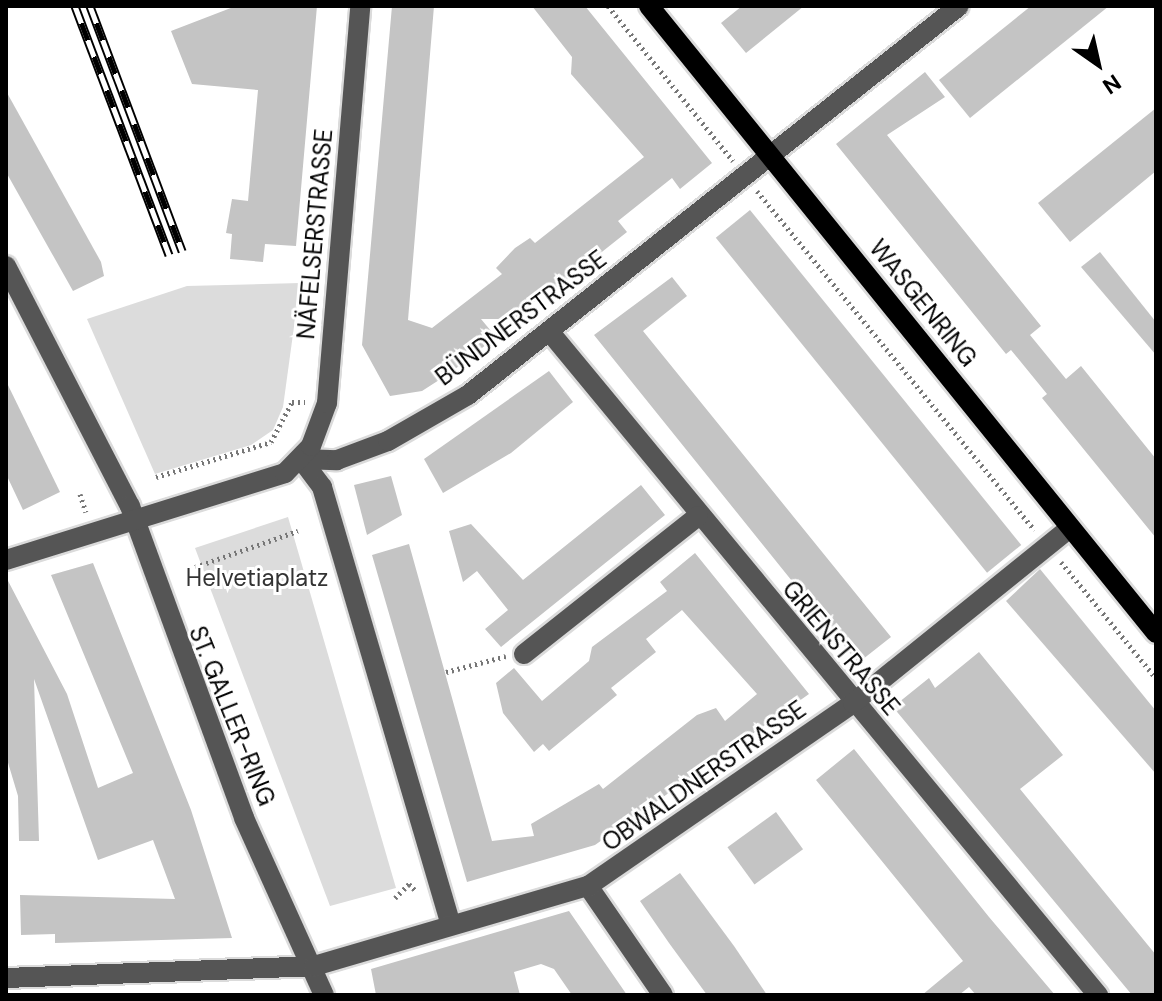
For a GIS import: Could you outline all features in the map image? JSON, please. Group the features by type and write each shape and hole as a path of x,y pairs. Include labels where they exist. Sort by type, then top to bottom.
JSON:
{"main road":[{"name":"WASGENRING","path":"649,6 1156,633"}],"street":[{"name":"NÄFELSERSTRASSE","path":"301,459 327,403 360,6"},
{"name":"BÜNDNERSTRASSE","path":"301,459 337,460 388,441 468,395 959,6"},
{"name":"ST. GALLER-RING","path":"6,266 62,363 137,524 238,803 314,966 324,995"},
{"name":"GRIENSTRASSE","path":"549,331 698,516 1098,995"},
{"path":"6,560 137,524 285,473 301,459 322,487 450,923"},
{"path":"524,654 698,516"},
{"name":"OBWALDNERSTRASSE","path":"6,978 94,986 314,966 450,923 588,886 853,703 1070,528"},
{"path":"588,886 663,995"}],"path":[{"path":"608,6 1156,678"},
{"path":"156,477 271,442 292,402 327,403"},
{"path":"195,567 298,531"},
{"path":"446,672 486,660"},
{"path":"395,898 409,884 417,892"}],"green space":[{"path":"300,283 283,407 273,430 251,445 155,474 87,319 187,286"},
{"name":"Helvetiaplatz","path":"288,517 396,888 330,906 195,548"}],"building":[{"path":"236,6 317,6 296,246 265,244 263,262 230,259 232,234 226,233 232,199 248,201 258,90 192,84 171,31"},
{"path":"392,6 434,6 408,320 432,328 502,274 496,268 515,248 530,238 535,243 644,157 571,74 572,57 532,6 585,6 712,163 680,189 672,178 618,221 627,232 554,290 542,289 524,319 481,319 496,337 450,373 422,391 390,396 362,345"},
{"path":"742,6 804,6 746,53 721,23"},
{"path":"1031,6 1109,6 970,118 939,80"},
{"path":"925,72 945,97 887,135 1041,326 1030,335 1066,379 1081,366 1156,459 1156,538 1042,398 1047,394 1011,350 1006,354 836,144"},
{"path":"6,91 101,262 104,276 73,291 6,172"},
{"path":"1156,108 1156,171 1070,242 1038,203"},
{"path":"750,210 1021,545 987,573 716,238"},
{"path":"1100,252 1156,322 1156,355 1081,267"},
{"path":"672,277 687,296 643,331 891,637 858,663 594,335"},
{"path":"549,371 573,402 511,453 443,493 424,459"},
{"path":"6,381 60,492 23,510 6,474"},
{"path":"391,476 402,515 367,535 354,485"},
{"path":"641,485 665,515 501,647 485,629 508,610 477,571 463,582 449,531 471,524 523,580"},
{"path":"409,544 492,841 534,836 531,824 599,784 603,789 697,715 716,708 725,721 757,694 682,610 646,639 656,652 611,688 617,695 549,751 543,744 534,752 503,713 496,683 514,668 542,701 589,661 592,647 667,591 660,582 695,553 809,694 595,845 467,882 372,555"},
{"path":"93,563 191,810 232,938 55,943 55,934 21,935 20,895 175,899 153,840 98,860 34,679 39,841 19,841 18,796 6,756 6,577 67,694 98,788 133,773 51,575"},
{"path":"1040,569 1156,711 1156,774 1006,601"},
{"path":"979,652 1063,755 1020,789 1156,955 1156,995 1132,995 893,707 929,678 935,688"},
{"path":"854,749 1055,995 976,995 969,987 959,995 922,995 963,961 816,780"},
{"path":"776,812 803,849 754,884 727,847"},
{"path":"680,873 767,995 707,995 669,943 640,901"},
{"path":"569,911 627,995 572,995 554,969 541,964 514,972 520,995 376,995 371,969"}],"railway":[{"path":"75,6 169,255"},
{"path":"90,6 182,251"}]}
